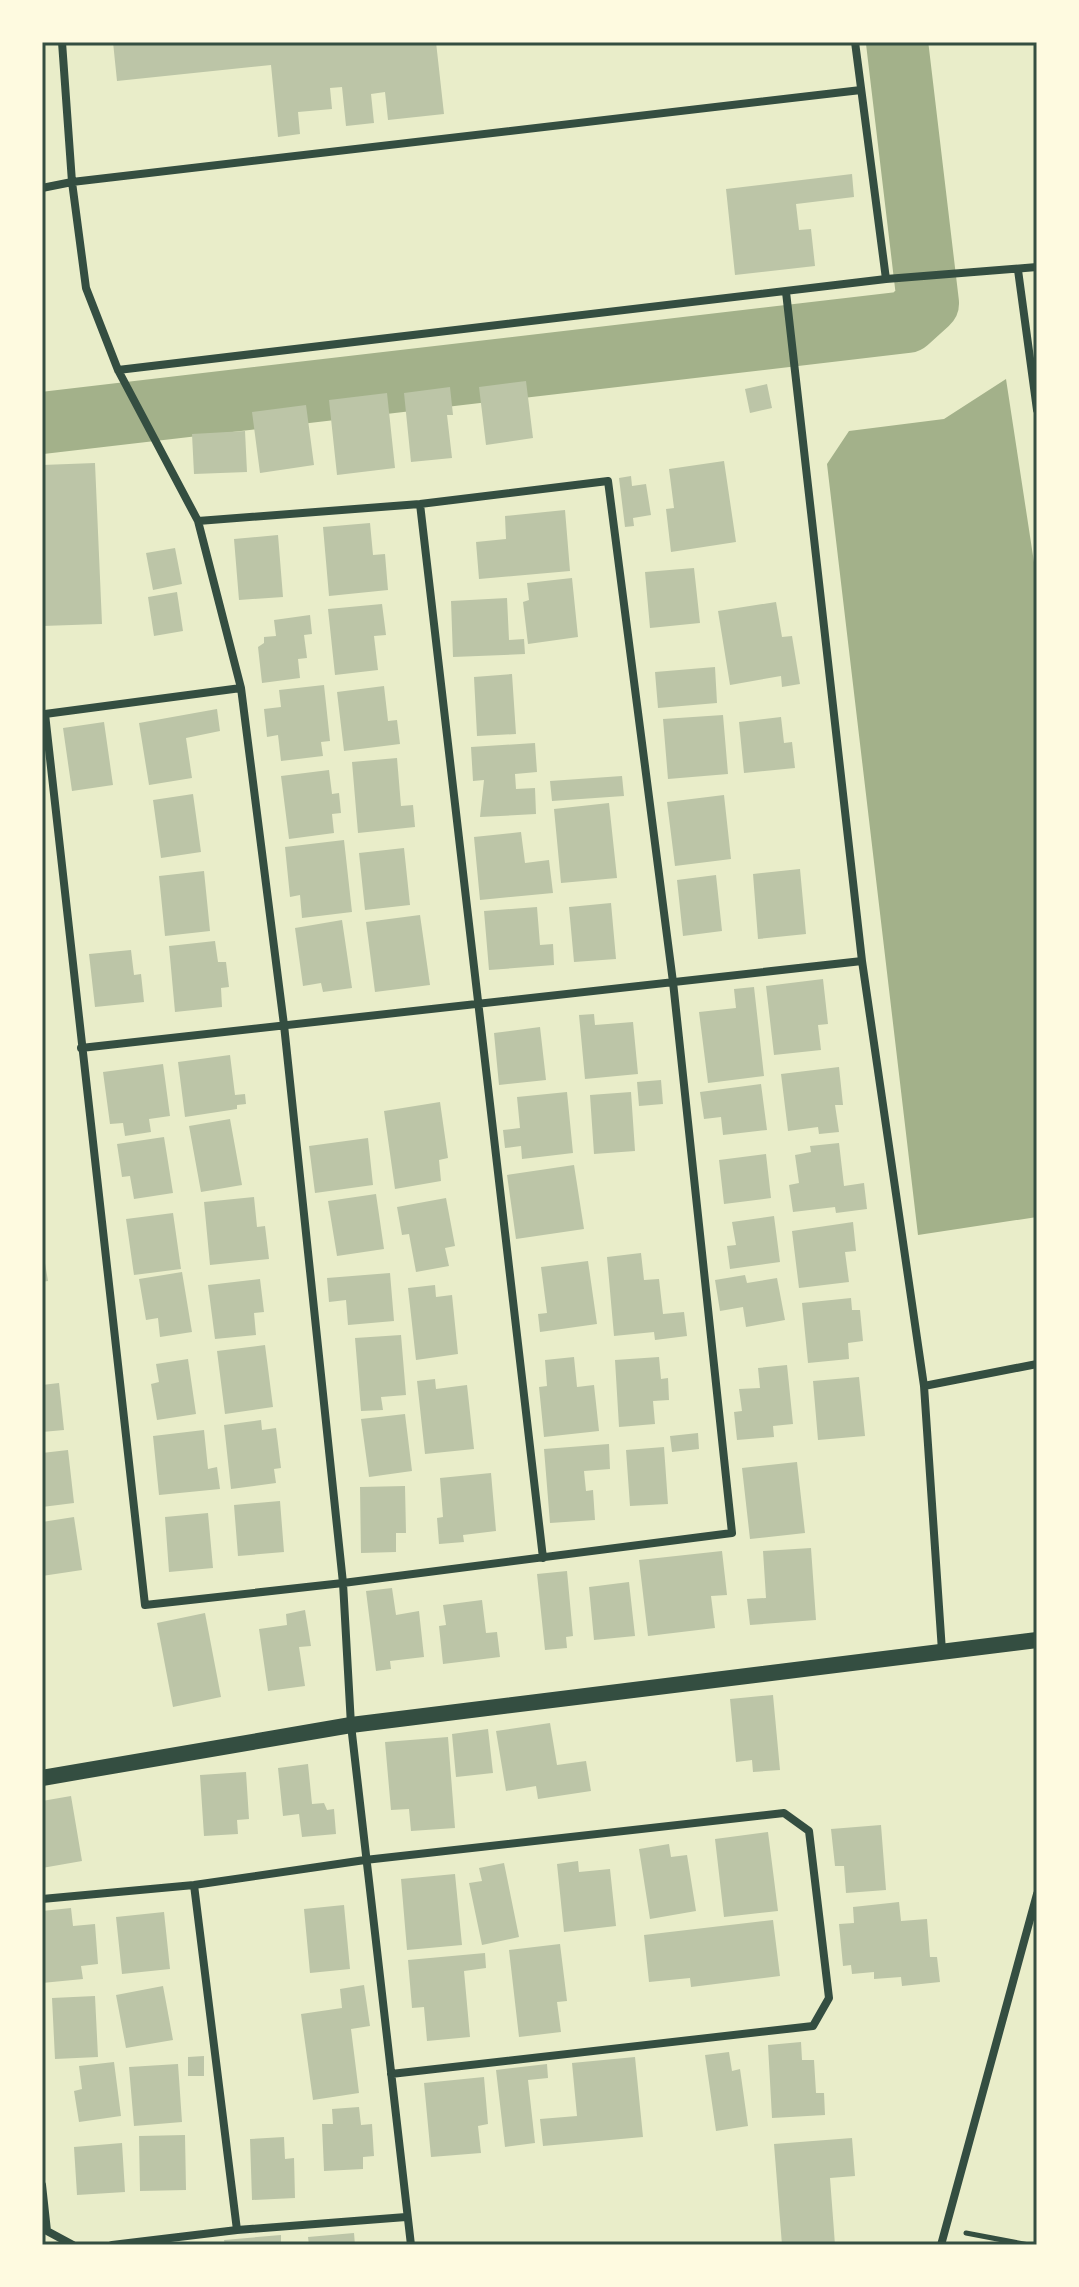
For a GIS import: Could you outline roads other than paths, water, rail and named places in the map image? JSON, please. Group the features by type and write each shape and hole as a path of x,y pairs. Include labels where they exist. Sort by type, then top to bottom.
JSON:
{"main road":[{"path":"42,1778 351,1725 1037,1640"}],"street":[{"path":"62,42 72,182 86,288 118,370 198,521 241,688 284,1025 343,1583 351,1725 365,1860 411,2245"},
{"path":"855,42 886,279"},
{"path":"42,188 861,90"},
{"path":"118,370 886,279 1037,267"},
{"path":"1018,270 1037,410"},
{"path":"786,292 862,961 924,1386 942,1652"},
{"path":"198,521 420,504 608,481 673,982 732,1533 145,1605 45,714 241,688"},
{"path":"420,504 543,1558"},
{"path":"81,1048 862,961"},
{"path":"924,1386 1037,1364"},
{"path":"42,1899 194,1885 365,1860 784,1813 809,1831 829,1998 813,2026 391,2074"},
{"path":"194,1885 237,2230"},
{"path":"941,2245 1037,1894"},
{"path":"42,2185 47,2231 73,2245"},
{"path":"112,2245 237,2230 406,2217"}],"waterway":[{"path":"42,423 907,322 928,303 897,42"}]}
